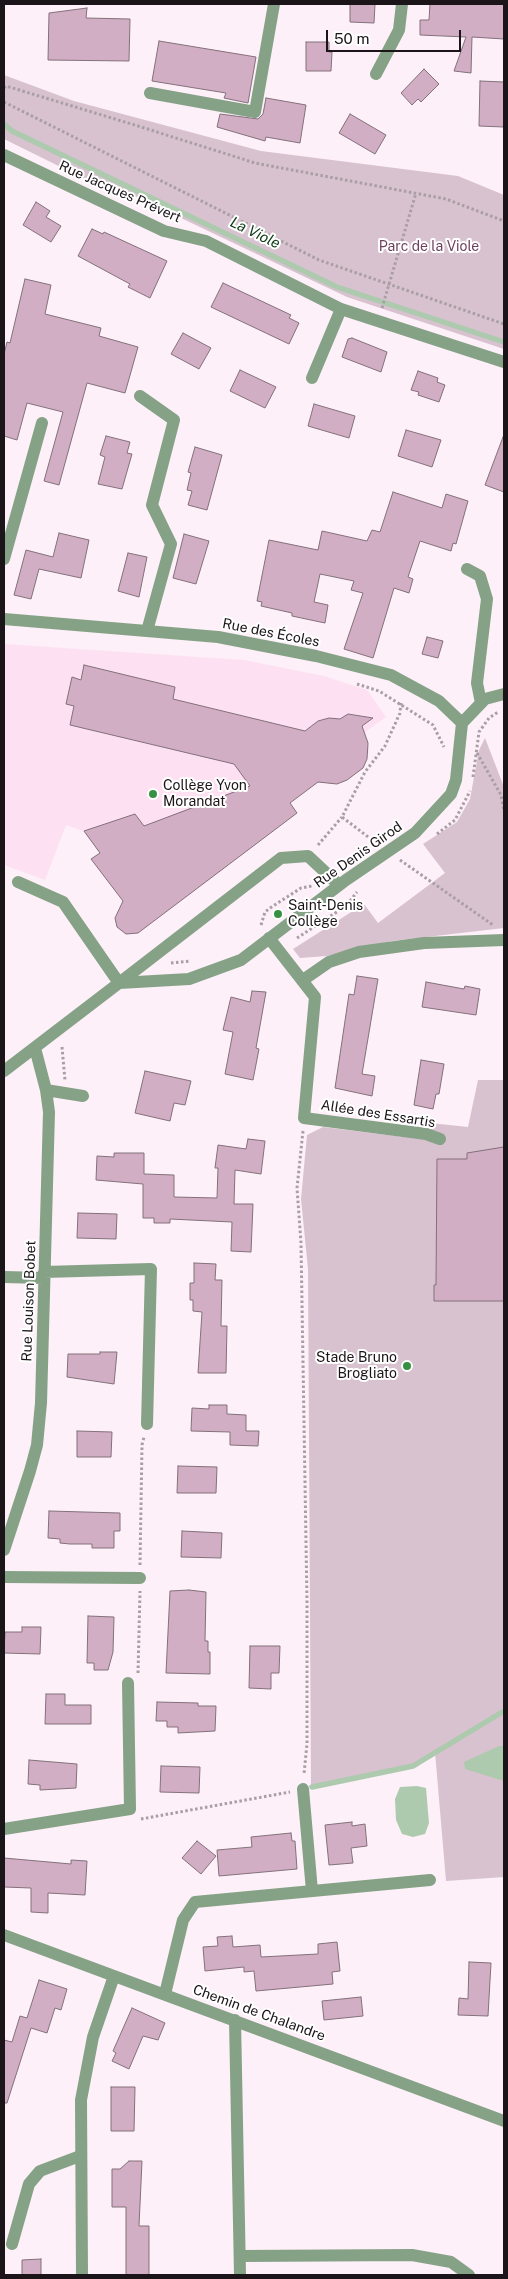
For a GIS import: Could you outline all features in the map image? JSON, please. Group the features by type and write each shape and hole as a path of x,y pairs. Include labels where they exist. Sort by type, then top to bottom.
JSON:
{"street":[{"path":"150,93 255,112 274,4"},
{"path":"376,74 399,30 402,4"},
{"name":"Rue Jacques Prévert","path":"4,155 164,230 206,241 341,309 504,362"},
{"path":"312,378 341,309"},
{"path":"140,396 174,420 152,505 170,544 147,631"},
{"path":"4,559 42,423"},
{"path":"466,568 480,576 487,600 477,683 481,703"},
{"name":"Rue des Écoles","path":"4,619 218,637 267,646 391,675 439,701 462,723"},
{"path":"462,723 485,699 504,694"},
{"name":"Rue Denis Girod","path":"119,984 188,979 241,960 339,885 415,833 451,794 456,780 462,723"},
{"path":"4,1071 281,858 308,856 339,885"},
{"path":"18,882 62,902 119,984"},
{"name":"Allée des Essartis","path":"269,938 315,997 304,1118 426,1134 440,1139"},
{"path":"303,980 329,962 359,952 424,943 504,940"},
{"name":"Rue Louison Bobet","path":"4,1550 37,1445 41,1403 49,1114 46,1090 35,1048"},
{"path":"46,1090 84,1096"},
{"path":"4,1278 151,1269 147,1424"},
{"path":"4,1576 140,1578"},
{"path":"4,1829 130,1809 128,1683"},
{"path":"303,1789 312,1891"},
{"path":"165,1994 183,1920 195,1902 430,1880"},
{"name":"Chemin de Chalandre","path":"4,1935 504,2121"},
{"path":"82,2275 81,2100 93,2038 114,1976"},
{"path":"235,2020 240,2275"},
{"path":"12,2244 30,2184 40,2171 80,2156"},
{"path":"240,2256 412,2255 451,2262 469,2275"}],"path":[{"path":"4,88 6,86 255,163 446,199 504,221"},
{"path":"4,102 319,260 389,286 504,324"},
{"path":"381,310 416,193"},
{"path":"353,682 379,691 433,724 445,749"},
{"path":"308,856 342,817 364,772 385,746 400,713 404,682"},
{"path":"504,709 488,718 479,732 476,753 501,795 504,811"},
{"path":"342,817 484,920 497,927"},
{"path":"130,1809 135,1820 303,1789 307,1744 307,1602 302,1263 297,1188 304,1118"},
{"path":"128,1683 138,1673 142,1445 147,1424"}],"shaded area":[{"name":"Collège Yvon Morandat","path":"4,644 244,660 324,676 367,690 386,717 365,732 369,751 363,769 344,782 332,784 318,782 290,803 297,813 138,933 126,934 118,929 115,918 120,908 129,901 91,859 100,853 83,831 66,825 45,880 4,865"},
{"path":"499,1746 504,1746 504,1781 465,1769 464,1762"},
{"path":"417,1786 426,1788 429,1823 425,1834 413,1837 402,1834 396,1820 395,1799 400,1787"}],"green space":[{"name":"Parc de la Viole","path":"4,75 74,101 261,151 458,176 504,195 504,349 347,297 101,180 91,182 4,139"},
{"path":"485,738 504,787 504,928 392,941 327,956 300,958 293,949 364,904 378,923 445,873 423,844 457,822 470,799 479,750"},
{"name":"Stade Bruno Brogliato","path":"478,1080 504,1080 504,1877 446,1881 435,1752 417,1767 311,1786 308,1269 301,1199 307,1135 323,1127 420,1139 421,1122 468,1127"}],"building":[{"path":"350,4 375,4 374,23 350,22"},
{"path":"430,4 504,4 504,39 472,37 471,73 454,71 466,37 420,35 420,20 429,20"},
{"path":"87,8 86,18 130,19 129,61 48,60 49,13"},
{"path":"159,41 256,57 248,103 224,98 226,93 152,81"},
{"path":"306,42 329,42 329,52 332,52 331,71 306,71"},
{"path":"424,69 439,84 421,102 418,99 412,105 401,93"},
{"path":"480,81 504,82 504,127 479,126"},
{"path":"266,98 306,105 300,143 266,137 265,141 217,127 220,114 258,119 263,114"},
{"path":"350,114 386,135 375,154 339,133"},
{"path":"36,202 50,211 46,217 61,226 51,242 23,225"},
{"path":"92,229 103,234 104,232 167,261 150,298 128,287 130,284 78,256"},
{"path":"25,279 51,285 45,314 101,328 99,336 138,347 125,393 87,383 59,485 44,481 63,412 27,403 17,440 4,436 4,354 7,342 10,343"},
{"path":"223,283 291,315 289,318 299,323 289,344 211,307"},
{"path":"183,333 211,348 199,369 171,354"},
{"path":"352,338 387,352 381,372 342,357 348,339"},
{"path":"240,370 276,387 265,408 230,391"},
{"path":"418,371 438,378 437,382 445,385 439,402 418,395 419,392 411,390"},
{"path":"314,404 355,416 349,438 308,426"},
{"path":"406,430 441,440 432,467 398,456"},
{"path":"106,436 130,442 127,453 132,454 122,489 98,484 105,457 100,455"},
{"path":"504,437 504,492 485,485"},
{"path":"195,447 222,455 207,510 188,505 192,491 187,490 191,473 188,472"},
{"path":"393,492 442,508 446,494 468,501 456,544 453,543 451,551 420,541 408,577 413,579 409,593 394,588 373,658 344,649 363,593 351,590 354,581 320,574 314,602 328,605 325,623 292,616 292,613 261,606 262,602 257,601 269,540 318,550 322,531 367,541 372,530 380,532"},
{"path":"59,533 89,540 81,578 39,569 31,599 14,595 26,550 53,557"},
{"path":"184,534 209,541 196,584 173,578"},
{"path":"128,553 147,557 139,597 118,591"},
{"path":"427,637 443,641 438,658 422,654"},
{"path":"84,665 175,687 173,699 305,731 318,721 329,718 340,719 348,714 373,718 362,726 368,743 367,759 363,768 347,780 337,784 318,782 290,803 297,813 138,933 126,934 117,927 115,918 123,901 91,859 100,853 84,831 135,814 144,826 250,786 234,764 70,725 74,706 66,704 72,677 81,680"},
{"path":"357,976 378,979 362,1074 375,1076 372,1096 335,1088 349,994 354,995"},
{"path":"426,982 464,989 465,986 480,989 476,1015 422,1007"},
{"path":"252,991 266,992 256,1048 259,1049 253,1080 225,1074 233,1032 223,1030 231,997 250,1002"},
{"path":"421,1060 444,1064 439,1094 436,1094 433,1109 414,1105"},
{"path":"145,1071 191,1081 185,1105 174,1103 170,1121 135,1113"},
{"path":"248,1139 265,1141 261,1174 235,1170 234,1204 253,1204 251,1252 231,1251 232,1222 170,1219 170,1223 154,1223 154,1218 143,1218 143,1184 96,1180 97,1156 114,1157 114,1153 144,1153 144,1174 174,1175 174,1197 217,1198 218,1168 215,1168 218,1145 246,1149"},
{"path":"504,1147 504,1301 434,1301 434,1285 436,1285 437,1159 467,1159 467,1153"},
{"path":"78,1213 117,1214 116,1239 77,1238"},
{"path":"194,1263 216,1264 215,1280 222,1280 221,1326 227,1326 226,1373 198,1373 202,1312 193,1311 193,1300 190,1300 190,1283 194,1283"},
{"path":"100,1352 117,1352 114,1384 67,1377 68,1354 100,1354"},
{"path":"209,1405 227,1405 227,1414 246,1415 246,1431 259,1431 258,1446 230,1445 230,1432 191,1431 192,1408 209,1409"},
{"path":"77,1431 112,1432 111,1457 77,1457"},
{"path":"178,1466 217,1467 216,1493 177,1493"},
{"path":"49,1511 120,1513 120,1531 114,1531 114,1548 92,1548 92,1544 60,1543 60,1539 48,1538"},
{"path":"182,1531 222,1533 221,1558 181,1557"},
{"path":"189,1590 206,1592 205,1641 208,1641 208,1652 210,1652 210,1674 166,1673 170,1591"},
{"path":"88,1616 114,1617 113,1652 108,1670 94,1670 94,1663 87,1663"},
{"path":"22,1627 41,1627 40,1654 4,1653 5,1632 22,1632"},
{"path":"250,1646 280,1646 279,1673 271,1673 271,1689 249,1688"},
{"path":"46,1694 65,1694 65,1705 91,1705 91,1724 45,1724"},
{"path":"157,1702 198,1703 198,1706 216,1706 215,1731 178,1733 178,1727 167,1727 167,1721 156,1721"},
{"path":"29,1760 77,1764 76,1788 40,1790 40,1785 28,1784"},
{"path":"161,1766 200,1767 199,1793 160,1792"},
{"path":"352,1822 352,1826 365,1824 367,1846 351,1848 353,1863 329,1865 325,1825"},
{"path":"291,1833 292,1841 295,1841 297,1869 219,1876 217,1850 252,1847 251,1837"},
{"path":"197,1841 216,1856 201,1874 182,1858"},
{"path":"4,1858 71,1864 71,1860 87,1861 85,1895 48,1893 48,1913 31,1912 31,1888 4,1887"},
{"path":"232,1936 233,1947 260,1945 261,1957 318,1954 318,1944 337,1942 340,1971 332,1972 333,1984 256,1991 254,1971 244,1972 244,1967 205,1971 203,1947 218,1946 217,1937"},
{"path":"469,1962 491,1963 488,2016 458,2015 459,1998 468,1999"},
{"path":"39,1980 67,1989 61,2010 55,2008 47,2033 31,2028 7,2103 4,2103 4,2040 12,2042 20,2016 27,2018"},
{"path":"361,1997 363,2016 324,2020 322,2001"},
{"path":"132,2008 165,2023 158,2040 143,2036 129,2069 112,2061 116,2053 113,2051"},
{"path":"111,2087 135,2087 134,2131 111,2131"},
{"path":"129,2161 142,2161 139,2226 149,2226 149,2275 126,2275 126,2207 112,2207 112,2169 120,2169"},
{"path":"41,2259 41,2275 22,2275 22,2260"}],"waterway":[{"name":"La Viole","path":"4,124 12,131 337,287 504,342"},
{"path":"312,1787 413,1766 504,1711"}],"place":[{"name":"Collège Yvon Morandat","path":"153,794"},
{"name":"Saint-Denis Collège","path":"278,914"},
{"name":"Stade Bruno Brogliato","path":"407,1366"}]}
